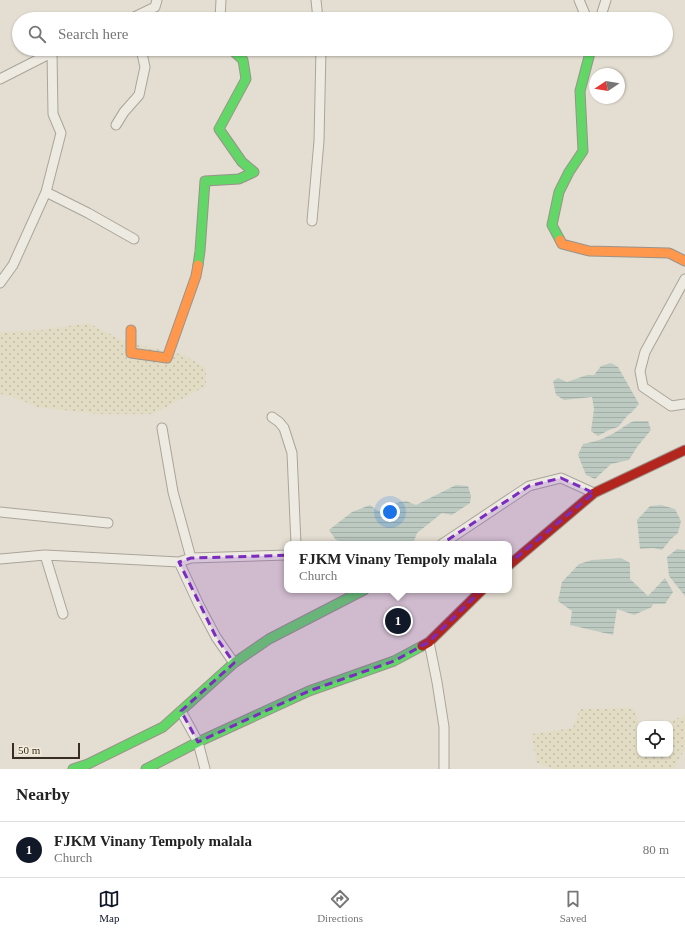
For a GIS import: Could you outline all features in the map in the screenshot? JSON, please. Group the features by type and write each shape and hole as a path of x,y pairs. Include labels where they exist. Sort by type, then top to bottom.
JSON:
{"street":[{"path":"146,12 156,7 157,0"},
{"path":"220,12 221,0"},
{"path":"316,0 317,12"},
{"path":"579,0 584,12"},
{"path":"602,12 606,0"},
{"path":"0,79 46,56"},
{"path":"0,283 13,265 46,192 62,133 53,114 56,56"},
{"path":"116,125 124,112 140,95 144,67 142,56"},
{"path":"131,330 131,353 167,358 196,276 200,251 205,181 239,179 254,172 242,162 219,129 246,79 243,60 239,56"},
{"path":"312,221 319,141 320,56"},
{"path":"589,56 580,92 583,150 569,172 559,192 552,225 562,244 569,246 589,251 669,253 685,261"},
{"path":"46,192 88,213 134,239"},
{"path":"685,279 645,352 640,371 643,387 671,406 685,404"},
{"path":"272,417 284,428 292,453 296,541"},
{"path":"162,428 173,492 191,558"},
{"path":"512,561 594,493 685,450"},
{"path":"446,541 529,486 560,478 594,493"},
{"path":"0,512 108,523"},
{"path":"0,559 45,555 179,562 191,558 284,555"},
{"path":"45,555 63,614"},
{"path":"179,562 216,637 234,663"},
{"path":"73,769 88,764 163,727 234,663 269,639 358,593"},
{"path":"146,769 198,742 309,691 394,661 429,642 479,593"},
{"path":"429,642 444,727 444,769"},
{"path":"181,711 198,742 205,769"}],"highlighted area":[{"path":"561,478 594,493 504,568 429,642 394,661 309,691 198,742 181,711 234,663 216,637 179,562 191,558 296,555 329,550 363,565 407,567 529,486"}],"shaded area":[{"path":"88,323 126,342 184,355 206,368 206,386 153,414 98,414 37,407 11,396 0,394 0,332 42,330"},
{"path":"611,363 618,367 639,404 618,427 598,436 591,431 594,409 592,397 564,400 556,395 553,381 558,378 567,382 587,375 594,375 601,366"},
{"path":"634,421 648,421 651,430 637,447 629,460 611,464 595,479 586,475 578,455 583,444 605,437"},
{"path":"456,485 468,486 471,496 470,503 452,515 442,513 417,533 414,541 339,541 336,540 329,530 352,512 370,505 378,511 387,510 396,503 406,501 416,505"},
{"path":"661,505 675,509 681,521 678,533 662,550 653,548 640,549 637,520 650,506"},
{"path":"677,549 685,550 685,596 669,576 667,557"},
{"path":"621,558 630,563 630,579 648,596 665,578 673,592 665,604 653,604 652,607 634,615 617,609 613,635 570,625 572,611 558,601 562,582 579,564 592,560"},
{"path":"633,708 638,721 637,721 637,757 673,757 673,721 672,721 685,715 685,751 674,769 553,769 537,763 531,734 573,728 580,709"}],"traffic: fast":[{"path":"198,265 205,181 239,179 254,172 242,162 219,129 246,79 243,60 239,56"},
{"path":"560,240 552,225 559,192 569,172 583,151 580,91 589,56"},
{"path":"73,769 88,764 163,727 234,663 269,639 358,593"},
{"path":"146,769 198,742 309,691 394,661 422,646"}],"traffic: slow":[{"path":"560,240 562,244 589,251 669,253 685,261"},
{"path":"131,330 131,353 167,358 196,276 198,265"}],"traffic: jam":[{"path":"512,562 594,493 685,450"},
{"path":"422,646 429,642 479,593"}],"place":[{"name":"FJKM Vinany Tempoly malala","path":"398,621"}]}
